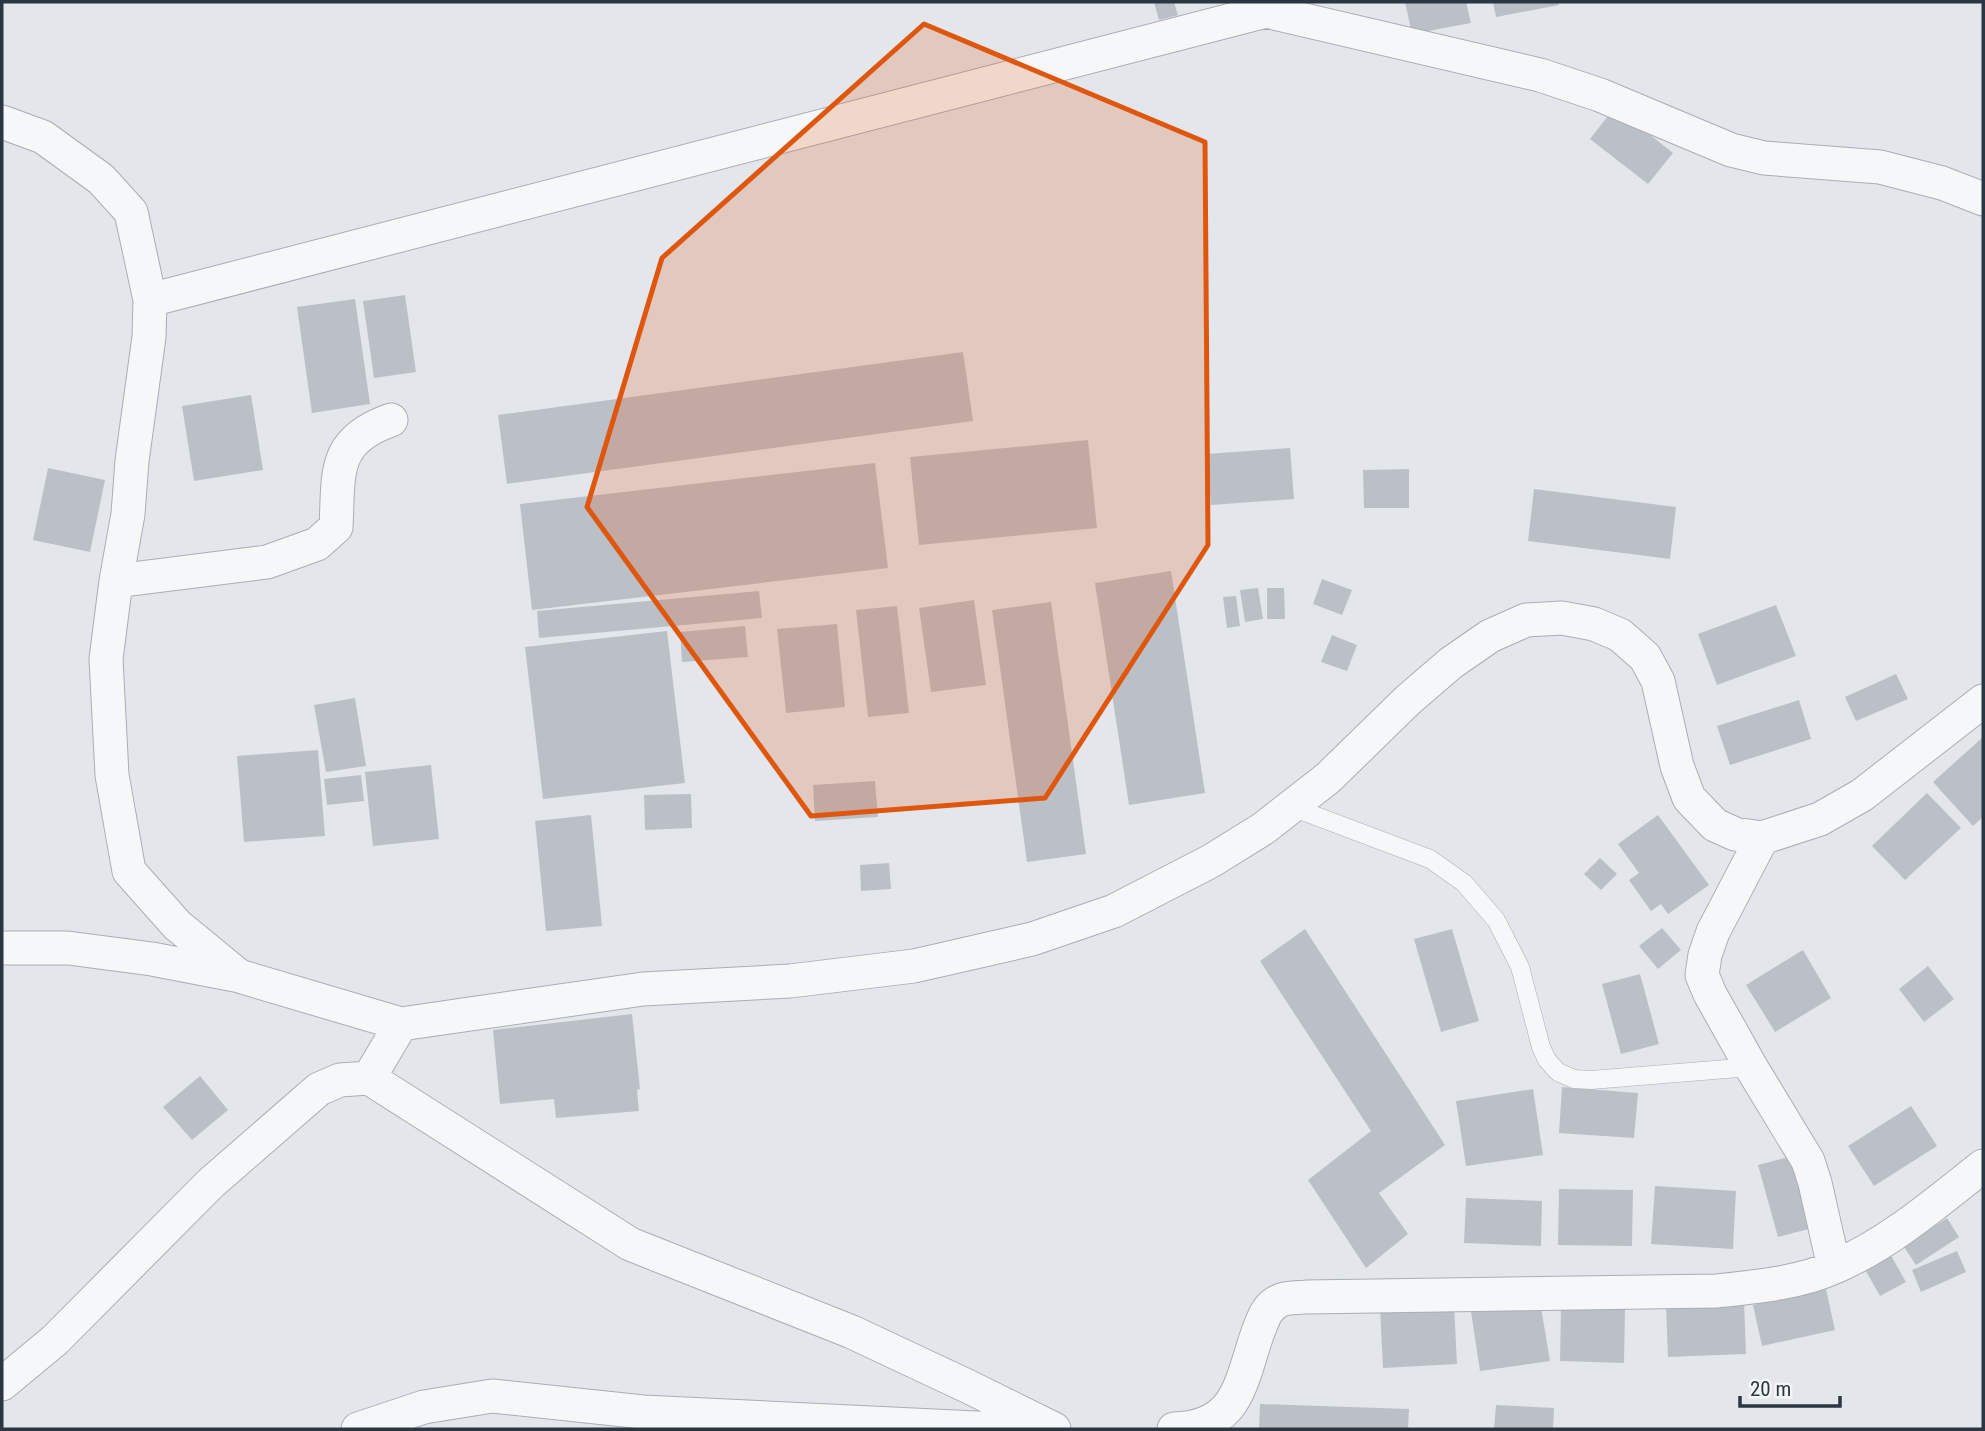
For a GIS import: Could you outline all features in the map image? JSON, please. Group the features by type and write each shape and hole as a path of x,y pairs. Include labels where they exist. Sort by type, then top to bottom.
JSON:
{"street":[{"path":"150,300 1306,2"},
{"path":"1266,11 1540,75 1600,95 1731,150 1764,158 1880,167 1932,180 1983,199"},
{"path":"2,122 43,137 101,179 131,212 150,300 149,337 132,460 128,514 106,659 112,775 129,871 177,925 239,976"},
{"path":"116,581 267,562 317,544 336,527 338,472 344,455 355,441 373,426 391,420"},
{"path":"2,948 68,948 152,959 239,976 401,1024 643,989 790,981 914,966 1032,939 1114,911 1210,861 1292,807 1328,778 1408,700 1451,663 1490,636 1526,620 1562,618 1594,624 1620,635 1645,656 1658,681 1677,766 1689,798 1715,825 1734,834 1762,838 1819,819 1862,795 1983,701"},
{"path":"1762,838 1713,932 1702,975 1751,1067 1808,1161 1834,1267"},
{"path":"369,1077 401,1024"},
{"path":"2,1384 55,1340 211,1183 319,1089 340,1080 369,1077 630,1244 852,1332 1054,1429"},
{"path":"1174,1429 1195,1429 1224,1413 1235,1397 1268,1309 1280,1299 1716,1291 1763,1286 1834,1267 1897,1232 1983,1166"},
{"path":"1944,1197 1983,1193"},
{"path":"358,1429 424,1407 492,1396 643,1412 997,1429"}],"lane":[{"path":"1292,807 1430,859 1464,883 1496,920 1520,967 1541,1047 1547,1060 1558,1072 1574,1079 1591,1080 1751,1067"}],"highlighted area":[{"path":"924,24 1205,142 1208,545 1045,798 811,816 587,507 662,258"}],"building":[{"path":"1154,2 1174,2 1178,15 1159,20"},
{"path":"1405,2 1466,2 1471,23 1412,34"},
{"path":"1493,2 1558,2 1559,5 1496,17"},
{"path":"1615,107 1673,153 1648,184 1590,139"},
{"path":"405,295 416,372 374,378 363,301"},
{"path":"355,299 370,404 312,413 297,307"},
{"path":"963,352 973,421 507,484 498,415"},
{"path":"251,395 263,470 194,481 182,406"},
{"path":"1088,440 1097,528 919,545 910,457"},
{"path":"1290,448 1294,499 1211,505 1207,454"},
{"path":"875,463 888,568 532,610 520,504"},
{"path":"48,468 105,480 90,552 33,540"},
{"path":"1409,469 1409,508 1364,508 1363,470"},
{"path":"1534,489 1676,507 1670,559 1528,541"},
{"path":"1171,571 1205,793 1129,805 1095,583"},
{"path":"1322,579 1352,590 1342,615 1313,604"},
{"path":"1258,588 1263,619 1245,622 1240,590"},
{"path":"1267,588 1284,588 1285,619 1267,619"},
{"path":"759,591 762,618 539,638 537,611"},
{"path":"1236,596 1240,626 1227,628 1223,597"},
{"path":"974,600 986,685 931,692 919,608"},
{"path":"1051,602 1086,854 1027,862 992,610"},
{"path":"1776,605 1796,656 1717,685 1698,634"},
{"path":"897,606 909,713 868,717 856,610"},
{"path":"837,624 845,707 786,713 777,629"},
{"path":"745,626 748,657 682,662 680,632"},
{"path":"667,631 685,783 543,799 525,647"},
{"path":"1332,635 1357,645 1347,671 1321,662"},
{"path":"1896,674 1908,699 1856,721 1845,697"},
{"path":"355,698 366,766 326,772 314,705"},
{"path":"1799,700 1811,739 1730,765 1717,726"},
{"path":"1983,737 1983,817 1973,826 1933,782"},
{"path":"318,750 325,836 244,842 237,756"},
{"path":"431,765 439,839 373,846 365,772"},
{"path":"361,775 364,801 327,805 324,779"},
{"path":"875,781 878,817 815,821 813,785"},
{"path":"1927,793 1961,828 1905,880 1872,846"},
{"path":"691,794 692,828 645,830 644,795"},
{"path":"591,815 602,926 546,931 535,821"},
{"path":"1658,815 1709,885 1668,914 1661,904 1651,911 1629,880 1639,873 1618,844"},
{"path":"1600,858 1617,874 1601,890 1584,874"},
{"path":"889,863 891,889 861,891 860,865"},
{"path":"1662,928 1681,950 1658,969 1639,946"},
{"path":"1305,929 1445,1145 1379,1193 1408,1234 1366,1268 1308,1180 1371,1131 1260,961"},
{"path":"1452,929 1479,1021 1441,1032 1414,939"},
{"path":"1803,950 1831,998 1775,1032 1746,985"},
{"path":"1928,966 1954,999 1924,1022 1899,989"},
{"path":"1640,974 1659,1044 1621,1054 1602,984"},
{"path":"632,1014 640,1089 637,1090 639,1111 556,1118 554,1099 500,1104 493,1030"},
{"path":"200,1076 228,1110 192,1140 163,1107"},
{"path":"1562,1087 1638,1093 1634,1138 1559,1133"},
{"path":"1533,1089 1543,1155 1466,1166 1456,1101"},
{"path":"1911,1106 1937,1146 1874,1186 1848,1146"},
{"path":"1796,1155 1816,1227 1778,1237 1758,1165"},
{"path":"1655,1186 1736,1191 1733,1249 1651,1244"},
{"path":"1559,1189 1633,1190 1632,1246 1558,1245"},
{"path":"1466,1198 1542,1201 1541,1246 1464,1243"},
{"path":"1947,1218 1959,1237 1916,1265 1904,1247"},
{"path":"1957,1251 1966,1272 1921,1292 1912,1270"},
{"path":"1889,1252 1906,1282 1880,1296 1863,1266"},
{"path":"1826,1289 1835,1330 1762,1346 1753,1305"},
{"path":"1540,1301 1550,1361 1480,1371 1471,1312"},
{"path":"1744,1302 1746,1354 1668,1357 1666,1305"},
{"path":"1454,1304 1457,1364 1383,1368 1380,1308"},
{"path":"1561,1306 1625,1307 1624,1363 1560,1361"},
{"path":"1260,1404 1409,1409 1408,1429 1259,1429"},
{"path":"1496,1405 1554,1408 1553,1429 1494,1429"}]}
